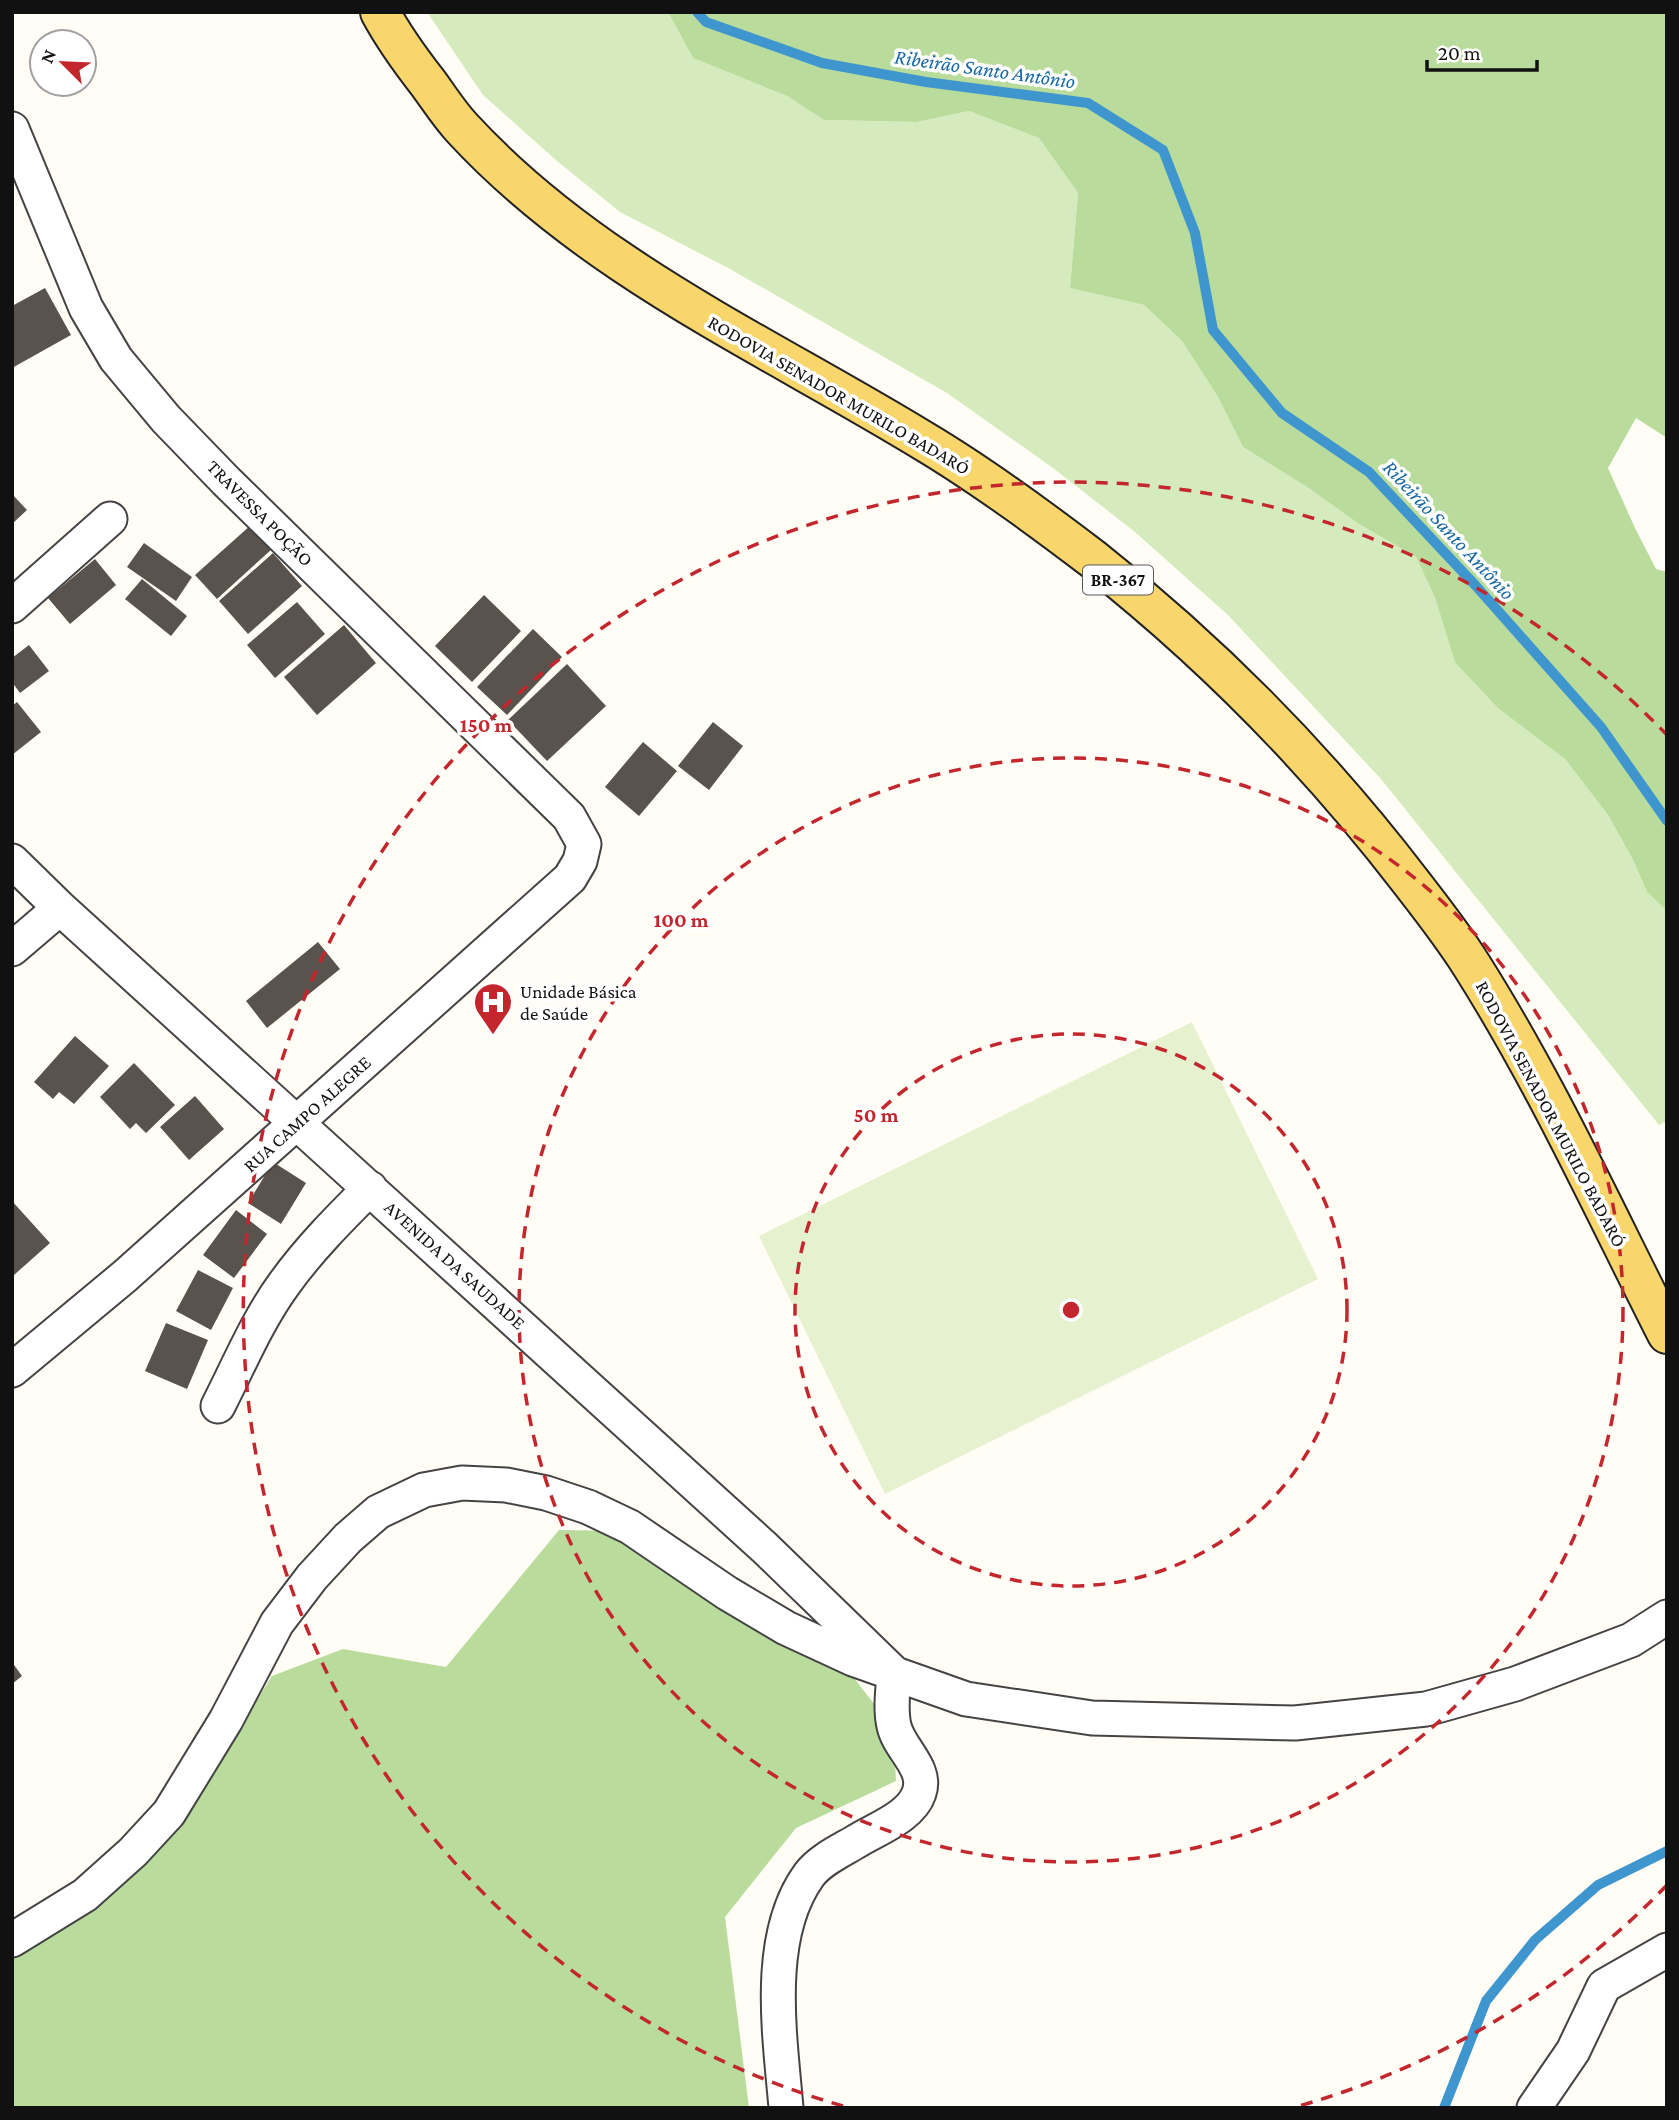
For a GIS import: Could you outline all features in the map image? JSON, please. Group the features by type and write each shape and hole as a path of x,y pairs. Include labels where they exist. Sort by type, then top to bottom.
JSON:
{"main road":[{"name":"RODOVIA SENADOR MURILO BADARÓ","path":"380,12 394,37 460,126 525,189 612,257 698,313 925,441 1014,501 1092,559 1167,620 1304,754 1369,827 1483,983 1541,1087 1667,1334"}],"street":[{"name":"TRAVESSA POÇÃO","path":"12,129 86,309 116,359 166,419 226,481 569,817 584,844"},
{"path":"12,606 110,519"},
{"name":"RUA CAMPO ALEGRE","path":"12,1370 125,1276 570,878 580,862 584,844"},
{"name":"AVENIDA DA SAUDADE","path":"12,861 60,908 765,1548 894,1673"},
{"path":"12,949 60,908"},
{"path":"218,1406 257,1329 284,1284 322,1237 370,1188"},
{"path":"12,1940 85,1895 133,1852 169,1813 202,1762 277,1623 312,1577 348,1538 378,1512 424,1490 462,1483 506,1485 546,1493 588,1507 630,1527 727,1593 786,1628 853,1659 966,1699 1092,1718 1295,1723 1426,1709 1515,1684 1631,1640 1667,1617"},
{"path":"786,2108 781,2054 779,1970 794,1900 811,1872 832,1856 905,1812 920,1792 920,1779 915,1763 894,1727 894,1673"},
{"path":"1534,2108 1573,2051 1604,1986 1667,1950"}],"green space":[{"path":"427,12 668,12 693,58 787,96 824,120 917,122 969,111 1039,138 1078,193 1070,288 1144,305 1182,341 1218,397 1243,447 1359,524 1416,557 1436,600 1499,709 1565,759 1608,815 1647,892 1667,911 1667,1121 1659,1125 1381,779 1228,615 1135,532 1053,468 947,393 730,269 620,212 557,161 483,95"},
{"path":"668,12 1667,12 1667,438 1636,418 1608,468 1656,569 1667,572 1667,911 1647,892 1608,815 1565,759 1499,709 1455,662 1436,600 1416,557 1359,524 1243,447 1218,397 1182,341 1144,305 1070,288 1078,193 1039,138 969,111 917,122 824,120 787,96 693,58"},
{"path":"1192,1022 1318,1279 885,1494 759,1236"},
{"path":"559,1530 622,1531 723,1611 851,1674 878,1709 894,1746 896,1781 796,1828 725,1917 749,2108 12,2108 12,1951 180,1823 272,1676 343,1649 446,1667"}],"building":[{"path":"45,288 71,335 12,368 12,306"},
{"path":"12,494 27,510 12,524"},
{"path":"251,525 272,549 217,599 195,575"},
{"path":"144,543 192,577 176,601 127,567"},
{"path":"273,553 302,586 248,634 219,601"},
{"path":"95,559 116,585 70,624 48,598"},
{"path":"142,579 187,616 171,636 125,599"},
{"path":"484,595 521,631 472,682 435,646"},
{"path":"297,602 325,634 275,678 247,645"},
{"path":"344,625 376,663 317,715 284,677"},
{"path":"533,629 562,657 507,715 477,687"},
{"path":"29,645 49,671 20,693 12,682 12,658"},
{"path":"567,664 606,706 547,761 508,720"},
{"path":"17,702 41,732 12,755 12,706"},
{"path":"713,722 743,746 709,790 678,766"},
{"path":"643,742 677,771 639,816 605,787"},
{"path":"318,942 340,969 267,1028 246,1001"},
{"path":"75,1036 109,1066 74,1104 59,1092 53,1099 34,1082"},
{"path":"134,1063 175,1105 146,1133 136,1123 130,1129 100,1097"},
{"path":"195,1096 224,1129 189,1160 160,1127"},
{"path":"273,1162 306,1183 281,1224 248,1203"},
{"path":"12,1201 50,1243 14,1275 12,1273"},
{"path":"236,1210 267,1234 234,1278 203,1255"},
{"path":"198,1270 233,1288 211,1330 176,1311"},
{"path":"166,1323 208,1340 187,1389 145,1371"},
{"path":"12,1662 22,1676 12,1684"}],"waterway":[{"name":"Ribeirão Santo Antônio","path":"697,12 706,22 822,63 926,82 1088,103 1163,150 1195,233 1213,330 1282,413 1369,472 1476,586 1601,727 1667,821"},
{"name":"Ribeirão Santo Antônio","path":"1444,2108 1486,2001 1535,1940 1598,1885 1667,1851"}],"place":[{"name":"Unidade Básica de Saúde","path":"493,1036"}]}
